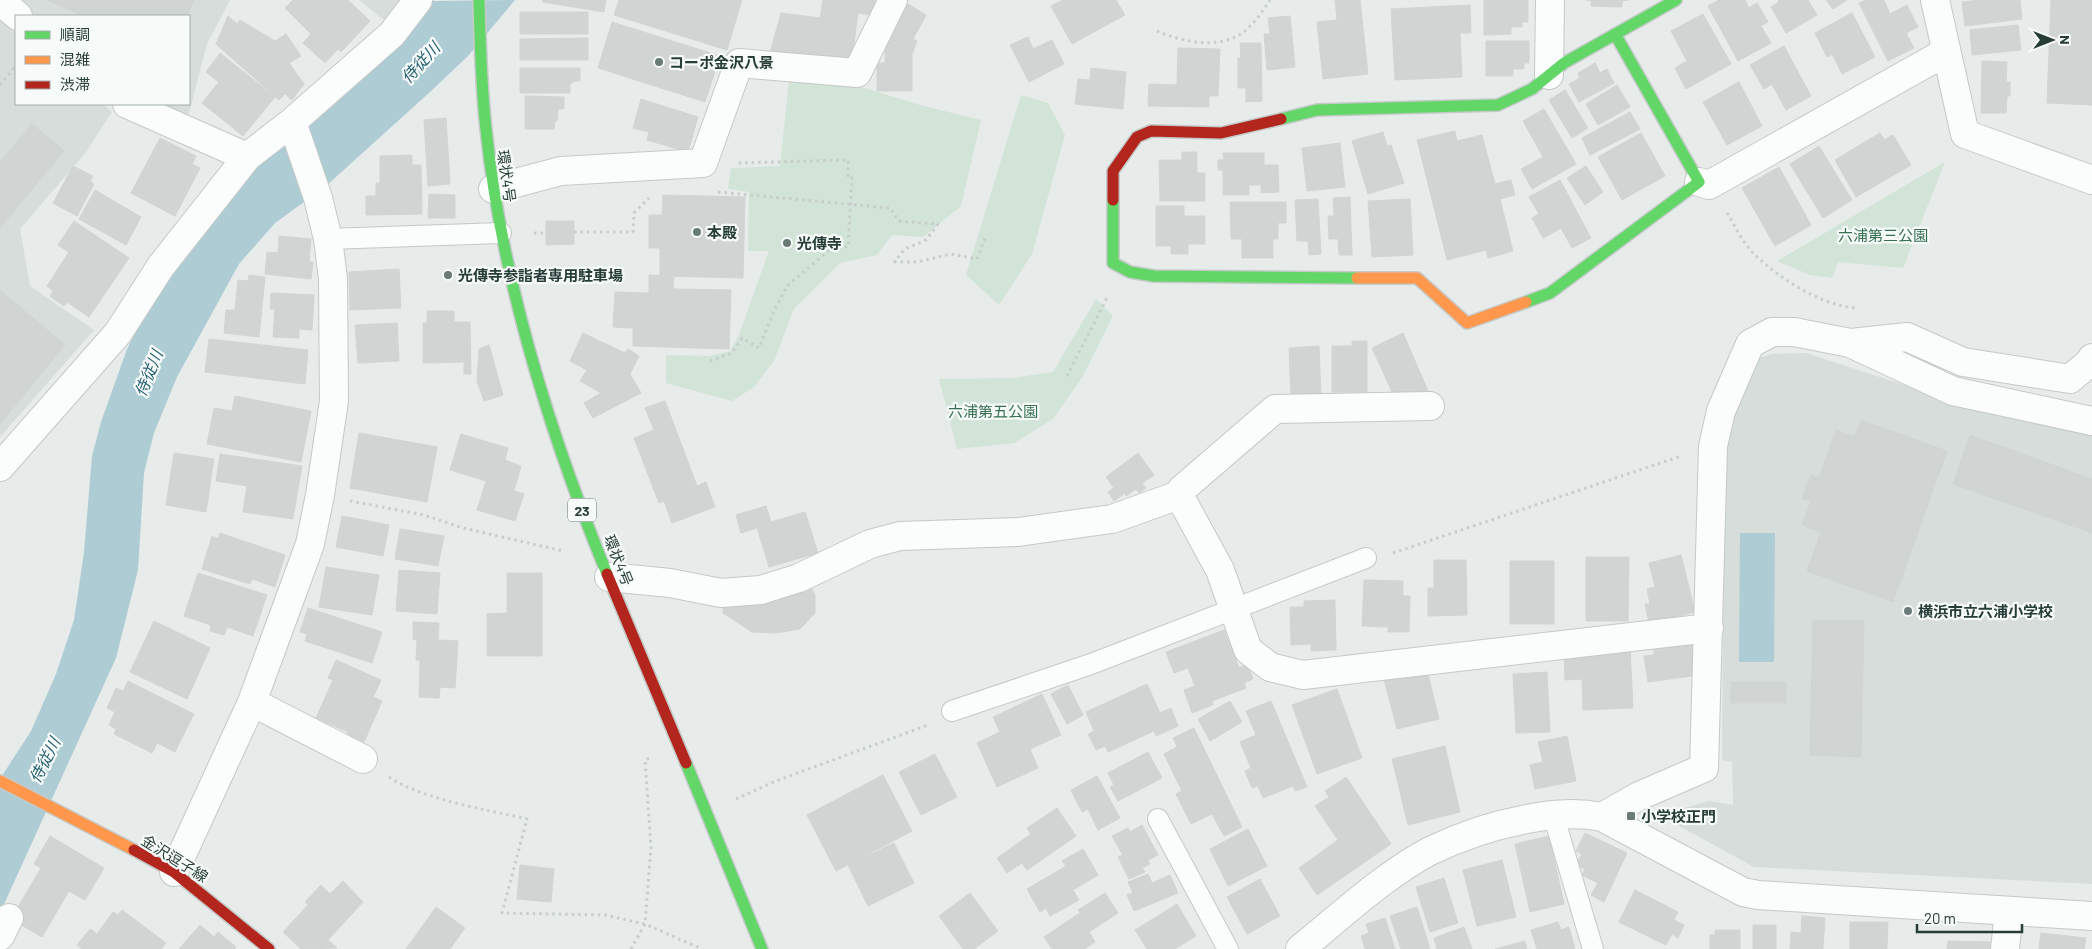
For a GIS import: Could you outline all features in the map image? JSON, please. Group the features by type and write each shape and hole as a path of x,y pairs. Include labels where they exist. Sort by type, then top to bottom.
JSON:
{"street":[{"path":"0,467 118,332 161,266 247,157 293,126 392,34 418,0"},
{"name":"環状4号","path":"479,0 479,50 493,189 522,324 551,420 580,504 762,949"},
{"path":"493,189 561,171 703,163 739,63 856,72 893,0"},
{"path":"1549,75 1550,0"},
{"path":"1676,0 1564,63 1532,89 1498,105 1316,110 1221,133 1151,132 1137,137 1114,171 1113,263 1130,272 1154,276 1418,278 1467,323 1550,293 1704,183 1946,52"},
{"path":"1935,0 1965,134 2092,180"},
{"path":"0,1 17,15"},
{"path":"1615,34 1704,183"},
{"path":"129,105 247,157"},
{"path":"174,872 252,702 310,544 320,495 334,402 333,279 328,239 318,198 293,126"},
{"path":"1602,817 1639,796 1704,768 1713,446 1721,410 1750,344 1772,332 1794,332 1850,343 1953,392 2092,421"},
{"path":"1850,343 1907,337 1963,362 2070,379 2090,362 2092,358"},
{"path":"609,577 670,583 721,593 761,590 799,578 870,544 900,536 1018,532 1112,519 1179,495 1181,490 1275,409 1430,406"},
{"path":"1179,495 1220,570 1248,650 1270,667 1303,675 1709,628"},
{"path":"252,702 364,759"},
{"name":"金沢逗子線","path":"0,781 143,854 174,872 269,949"},
{"path":"1300,949 1388,879 1430,852 1471,834 1507,823 1553,814 1582,813 1602,817 1744,892 1758,895 2092,916"},
{"path":"2005,949 2009,912"}],"lane":[{"path":"328,239 501,233"},
{"path":"952,711 1091,664 1366,558"},
{"path":"1553,814 1593,949"},
{"path":"1158,819 1228,949"}],"path":[{"path":"1157,31 1176,39 1198,42 1224,42 1245,32 1270,0"},
{"path":"0,85 15,67"},
{"path":"710,361 732,354 742,338 759,348 774,311 788,286 834,246 848,247 852,178 848,178 848,160 735,163"},
{"path":"722,192 724,182"},
{"path":"1704,183 1753,253 1806,291 1842,307 1860,308"},
{"path":"714,191 851,206 890,208 899,221 938,224 926,240 905,249 894,262 917,262 951,254 977,259 986,236"},
{"path":"574,232 633,232 634,213 655,193"},
{"path":"1067,376 1103,304"},
{"path":"1366,558 1383,557 1713,446"},
{"path":"320,495 424,515 463,528 572,553 609,577"},
{"path":"706,813 776,781 939,721 952,711"},
{"path":"631,949 645,924 651,848 645,760 678,744"},
{"path":"364,759 396,782 443,799 527,819 502,913 605,915 645,924 702,949"}],"shaded area":[{"path":"16,0 230,0 207,44 188,117 159,105 190,105 190,15 34,15"},
{"path":"359,0 407,0 389,24"},
{"path":"0,16 15,29 15,105 103,105 112,112 86,152 20,229 30,286 94,330 0,437"},
{"name":"横浜市立六浦小学校","path":"1806,353 1960,403 2092,431 2092,884 1754,867 1659,815 1709,801 1733,805 1732,762 1722,760 1724,462 1731,424 1749,371 1759,358 1772,354"}],"green space":[{"path":"789,80 855,85 920,105 981,120 961,206 923,237 892,235 877,255 840,263 794,309 774,361 754,387 732,401 666,383 666,355 710,356 730,351 739,335 769,251 748,251 749,192 728,189 731,168 780,166"},
{"path":"1021,95 1048,103 1065,135 1032,254 999,305 966,275"},
{"name":"六浦第三公園","path":"1945,162 1903,268 1838,262 1832,278 1810,275 1777,261"},
{"name":"六浦第五公園","path":"1096,299 1113,316 1083,376 1053,419 1014,443 957,449 939,379 1012,378 1053,372"}],"water":[{"name":"侍従川","path":"515,0 468,56 326,186 275,223 239,264 177,377 154,433 144,473 138,570 116,658 0,913 0,779 31,731 56,674 74,620 84,552 92,456 101,422 127,349 159,287 242,173 431,1"},
{"path":"1740,533 1775,533 1774,662 1739,662"}],"building":[{"path":"47,0 194,0 187,15 81,15"},
{"path":"293,0 348,0 370,21 341,52 338,49 325,63 303,43 311,34 285,8"},
{"path":"542,0 606,0 604,12 543,2"},
{"path":"619,0 742,0 727,50 614,15"},
{"path":"823,0 875,0 872,15 858,13 852,58 770,53 781,13 820,18"},
{"path":"1063,0 1116,0 1125,15 1072,44 1051,6"},
{"path":"1335,0 1360,0 1368,74 1323,79 1317,22 1337,20"},
{"path":"1484,0 1528,0 1528,22 1522,22 1522,27 1511,27 1511,34 1484,35"},
{"path":"1591,0 1629,0 1622,1 1622,7 1591,6"},
{"path":"1719,0 1745,0 1749,8 1757,3 1768,22 1761,26 1771,43 1738,61 1708,6"},
{"path":"1778,0 1808,0 1817,15 1786,33 1771,7 1779,2"},
{"path":"1826,0 1847,0 1833,9"},
{"path":"1866,0 1884,0 1890,14 1907,5 1918,27 1906,33 1914,48 1888,61 1859,3"},
{"path":"2020,0 2022,19 1965,26 1962,2"},
{"path":"2051,0 2092,0 2092,105 2047,103"},
{"path":"903,1 926,15 913,39 917,41 912,54 912,91 877,91 877,63 885,63 885,35"},
{"path":"1470,5 1471,33 1460,33 1462,77 1395,80 1391,9"},
{"path":"520,12 588,12 588,34 520,34"},
{"path":"1852,13 1875,57 1842,74 1832,54 1827,57 1815,33"},
{"path":"1703,14 1731,64 1686,89 1675,68 1687,61 1671,31"},
{"path":"228,16 237,24 240,20 275,41 286,34 301,56 289,63 304,84 292,100 285,94 279,100 216,44"},
{"path":"1290,16 1295,67 1267,70 1264,34 1270,34 1268,18"},
{"name":"コーポ金沢八景","path":"612,22 720,56 705,102 598,68"},
{"path":"2018,25 2021,50 1972,55 1970,30"},
{"path":"1028,37 1033,49 1052,40 1064,64 1029,82 1010,45"},
{"path":"588,38 588,60 520,60 520,39"},
{"path":"1486,41 1529,41 1529,63 1524,63 1524,69 1513,69 1513,76 1486,76"},
{"path":"1240,43 1261,43 1262,101 1246,102 1246,88 1238,88 1238,58 1241,58"},
{"path":"1784,46 1811,96 1786,110 1772,84 1764,89 1750,65"},
{"path":"1178,48 1220,49 1218,96 1209,96 1209,107 1148,106 1149,84 1177,85"},
{"path":"220,53 275,97 243,136 202,103 219,82 206,72"},
{"path":"1982,61 2007,62 2006,82 2010,82 2010,96 2007,96 2006,113 1981,113"},
{"path":"1595,63 1600,73 1607,69 1614,83 1579,102 1569,84 1580,78 1578,73"},
{"path":"520,68 580,68 580,81 570,83 570,93 520,93"},
{"path":"1091,68 1126,72 1123,109 1075,104 1078,79 1090,80"},
{"path":"1739,82 1762,126 1727,145 1703,102"},
{"path":"1617,85 1630,107 1598,125 1586,104"},
{"path":"1565,90 1588,128 1572,138 1549,100"},
{"path":"525,96 564,97 564,109 558,109 554,129 525,129"},
{"path":"641,99 698,117 688,152 647,140 649,132 633,128"},
{"path":"1544,109 1576,164 1532,189 1521,169 1543,157 1523,121"},
{"path":"1630,112 1640,129 1590,155 1582,138"},
{"path":"446,118 450,184 428,186 424,120"},
{"path":"32,124 64,151 0,228 0,162"},
{"path":"1455,131 1457,141 1482,135 1495,184 1511,180 1515,195 1500,199 1513,251 1488,258 1486,250 1447,260 1417,140"},
{"path":"1383,132 1387,146 1391,145 1404,183 1368,194 1352,141"},
{"path":"1641,133 1665,176 1622,200 1598,157"},
{"path":"1880,133 1884,140 1893,135 1911,165 1856,197 1835,160"},
{"path":"160,138 196,156 192,164 200,168 175,216 131,193"},
{"path":"1340,143 1345,187 1307,191 1302,148"},
{"path":"1819,146 1852,200 1823,218 1790,164"},
{"path":"1182,152 1197,152 1197,173 1205,173 1205,201 1160,201 1159,160 1182,160"},
{"path":"1223,153 1264,153 1264,165 1278,165 1279,192 1261,193 1261,185 1249,185 1249,195 1223,195 1223,170 1218,170 1218,160 1224,160"},
{"path":"412,155 412,165 421,165 422,214 366,215 366,196 376,196 376,183 380,183 380,156"},
{"path":"73,166 93,176 90,181 94,184 77,216 53,203"},
{"path":"1586,166 1603,192 1585,205 1567,178"},
{"path":"1779,167 1811,225 1775,246 1742,188"},
{"path":"1560,180 1591,238 1572,248 1561,228 1543,238 1532,218 1539,214 1529,197"},
{"path":"95,190 141,217 126,245 79,219"},
{"path":"429,194 455,195 455,218 428,218"},
{"name":"本殿","path":"663,195 745,197 743,278 660,276 660,248 649,248 649,215 662,215"},
{"path":"1350,197 1352,255 1339,255 1338,239 1329,239 1328,216 1334,216 1333,198"},
{"path":"1318,199 1321,254 1309,255 1308,241 1297,241 1295,200"},
{"path":"1410,199 1413,255 1372,257 1368,201"},
{"path":"1230,202 1286,202 1286,223 1278,223 1278,239 1273,239 1273,258 1242,258 1242,239 1231,239"},
{"path":"1156,206 1184,206 1184,216 1205,216 1205,244 1188,244 1188,254 1171,254 1171,246 1156,246"},
{"path":"74,221 129,258 89,317 67,302 64,306 50,296 53,291 47,286 69,252 58,245"},
{"path":"546,221 574,221 574,244 546,245"},
{"path":"279,236 311,239 309,262 313,262 311,279 265,274 267,252 278,253"},
{"path":"399,269 401,308 350,310 349,272"},
{"path":"249,275 265,277 259,337 224,333 226,310 235,310 238,280 248,281"},
{"path":"649,275 674,276 673,289 731,290 729,349 633,346 633,328 613,327 615,292 649,293"},
{"path":"0,290 65,345 0,424"},
{"path":"271,293 314,295 312,330 299,329 299,338 273,337 275,309 270,309"},
{"path":"427,311 454,311 454,322 470,322 471,374 464,374 464,362 423,363 423,323 427,323"},
{"path":"397,323 399,361 358,363 355,325"},
{"path":"583,333 625,353 628,349 639,356 630,374 641,393 593,418 584,403 601,393 580,381 587,370 570,361"},
{"path":"1403,333 1428,391 1393,394 1372,348"},
{"path":"209,339 308,350 305,384 205,372"},
{"path":"1352,341 1367,341 1367,392 1332,392 1332,346 1352,346"},
{"path":"489,345 503,395 484,401 477,381 479,349"},
{"path":"1319,346 1321,396 1291,397 1289,348"},
{"path":"235,396 311,411 301,462 207,444 214,408 232,411"},
{"path":"665,401 697,486 706,482 715,507 672,523 664,501 659,503 634,438 654,430 645,408"},
{"path":"1861,420 1947,451 1893,602 1807,571"},
{"path":"1836,430 1855,437 1821,532 1802,525 1811,501 1802,498 1811,475 1819,478"},
{"path":"359,433 437,447 427,502 350,488"},
{"path":"461,434 508,448 505,460 521,466 514,491 524,494 515,521 477,510 486,481 450,470"},
{"path":"1970,435 2092,479 2092,533 1953,484"},
{"path":"174,453 214,459 206,512 166,505"},
{"path":"1138,453 1154,475 1142,483 1146,488 1139,493 1136,489 1126,496 1125,493 1114,501 1108,492 1114,488 1106,477"},
{"path":"220,454 302,466 293,519 243,512 247,486 216,481"},
{"path":"766,506 771,522 805,512 818,553 769,567 757,528 741,533 736,515"},
{"path":"342,516 389,525 383,556 336,547"},
{"path":"400,529 444,536 438,566 395,559"},
{"path":"220,533 285,555 275,587 252,579 250,584 202,569 212,536 218,539"},
{"path":"1681,555 1695,612 1649,623 1645,604 1650,604 1647,589 1655,587 1649,563"},
{"path":"1586,557 1629,557 1628,621 1586,621"},
{"path":"1434,560 1466,560 1467,615 1428,616 1428,588 1434,588"},
{"path":"1510,561 1554,561 1554,624 1510,624"},
{"path":"326,567 379,575 372,615 319,607"},
{"path":"399,570 440,573 437,614 396,611"},
{"path":"198,573 267,595 253,636 227,627 224,635 210,631 211,625 184,616"},
{"path":"507,573 542,573 542,656 487,656 487,614 507,613"},
{"path":"1364,580 1403,581 1403,596 1410,596 1409,632 1388,632 1388,627 1362,626"},
{"path":"811,588 815,595 815,613 800,629 776,633 752,632 723,613 723,605 747,606"},
{"path":"1335,600 1336,650 1311,651 1311,644 1291,645 1290,607 1304,607 1304,601"},
{"path":"308,608 382,632 372,663 305,641 307,634 300,632"},
{"path":"1813,620 1864,621 1861,757 1810,755"},
{"path":"154,621 210,648 187,699 130,672"},
{"path":"413,622 439,623 438,640 458,641 455,688 440,687 439,698 419,697 420,660 416,660 417,640 413,639"},
{"path":"1224,630 1239,668 1247,664 1253,679 1244,683 1246,688 1212,701 1213,705 1192,713 1184,690 1195,686 1188,668 1174,673 1166,652"},
{"path":"1694,642 1699,675 1648,682 1644,656 1654,655 1654,647"},
{"path":"1630,647 1633,708 1583,710 1582,679 1565,680 1564,651"},
{"path":"336,660 381,680 373,697 382,701 364,742 347,735 348,732 316,718 333,680 328,678"},
{"path":"1427,670 1439,719 1397,729 1383,675"},
{"path":"1547,672 1550,732 1516,733 1513,674"},
{"path":"128,681 194,714 175,752 157,743 152,753 114,734 116,729 109,725 115,712 107,708 116,688 123,691"},
{"path":"1731,682 1786,682 1786,703 1731,703"},
{"path":"1147,684 1160,713 1171,708 1178,726 1156,736 1154,731 1108,752 1105,746 1096,750 1088,734 1094,731 1086,712"},
{"path":"1068,685 1083,715 1067,724 1051,694"},
{"path":"1337,689 1362,758 1317,774 1292,705"},
{"path":"1042,694 1061,735 1030,749 1038,768 997,787 977,743 1000,732 993,717"},
{"path":"1230,701 1242,722 1210,741 1198,719"},
{"path":"1271,701 1307,787 1295,791 1293,786 1263,798 1258,786 1252,788 1245,771 1251,768 1240,742 1256,735 1246,711"},
{"path":"1194,728 1242,827 1224,836 1212,814 1191,824 1176,794 1182,791 1164,754 1177,747 1173,738"},
{"path":"1567,736 1576,781 1535,789 1530,765 1543,762 1538,742"},
{"path":"1445,746 1460,812 1408,825 1392,759"},
{"path":"1148,752 1162,778 1118,801 1110,787 1114,785 1108,773"},
{"path":"935,754 957,797 921,815 899,772"},
{"path":"883,775 912,831 836,871 807,815"},
{"path":"1097,776 1120,818 1098,830 1088,809 1082,812 1071,790"},
{"path":"1346,777 1391,844 1317,895 1299,868 1338,840 1315,806 1329,797 1325,791"},
{"path":"1057,808 1076,836 1027,870 1022,863 1007,873 997,858 1031,834 1027,828"},
{"path":"1142,825 1158,855 1148,860 1150,864 1142,868 1145,872 1129,879 1118,857 1123,855 1112,836 1128,828 1130,832"},
{"path":"1248,829 1267,866 1228,886 1210,849"},
{"path":"1585,833 1627,853 1604,902 1591,895 1598,883 1582,875 1585,869 1576,865 1582,854 1576,851"},
{"path":"50,836 104,868 85,900 69,891 42,937 11,919 41,868 34,864"},
{"path":"1549,836 1564,904 1530,912 1515,844"},
{"path":"894,843 914,883 868,906 848,865"},
{"path":"1083,849 1098,875 1073,890 1079,900 1050,916 1046,908 1040,912 1027,889 1066,866 1062,861"},
{"path":"1502,860 1516,917 1477,926 1463,870"},
{"path":"520,865 554,869 551,902 517,899"},
{"path":"1148,874 1152,883 1170,875 1178,893 1134,911 1127,895 1133,893 1128,882"},
{"path":"1444,878 1458,923 1430,932 1416,887"},
{"path":"1260,879 1280,916 1247,934 1227,897"},
{"path":"343,881 363,902 328,940 337,948 301,949 283,932 308,905 305,902 321,885 330,894"},
{"path":"1635,890 1678,912 1674,920 1684,925 1678,938 1672,934 1666,945 1619,922"},
{"path":"970,893 998,931 974,949 963,949 939,916"},
{"path":"1105,893 1118,913 1089,932 1095,942 1084,949 1052,949 1044,937 1080,913 1078,910"},
{"path":"1177,904 1196,936 1175,949 1147,949 1135,930"},
{"path":"436,907 465,928 450,949 406,949"},
{"path":"1417,907 1430,949 1401,949 1390,916"},
{"path":"122,910 166,943 161,949 82,949 77,945 90,929 97,934 113,912 118,915"},
{"path":"1802,916 1825,918 1823,949 1790,949 1791,932 1801,933"},
{"path":"1385,918 1395,949 1365,949 1361,936 1369,933 1366,924"},
{"path":"1558,922 1561,930 1569,927 1575,949 1537,949 1531,930"},
{"path":"1850,922 1888,922 1887,949 1850,949"},
{"path":"200,925 214,937 218,932 236,947 234,949 179,949"},
{"path":"1753,925 1776,925 1776,949 1753,949"},
{"path":"1464,927 1472,949 1437,949 1434,938"},
{"path":"1715,930 1740,930 1740,949 1710,949 1710,935 1715,935"},
{"path":"2041,933 2086,938 2084,949 2039,949"},
{"path":"1525,941 1527,949 1495,949"},
{"path":"1948,941 1990,942 1990,949 1947,949"}],"traffic: fast":[{"path":"479,0 482,81 493,186 516,300 547,411 607,574"},
{"path":"1281,119 1317,110 1498,105 1532,89 1564,63 1676,0"},
{"path":"1526,302 1550,293 1699,182 1615,34"},
{"path":"1113,200 1113,263 1130,272 1154,276 1357,278"},
{"path":"686,763 762,949"}],"traffic: slow":[{"path":"1357,278 1417,278 1467,323 1526,302"},
{"path":"0,781 134,850"}],"traffic: jam":[{"path":"1113,200 1113,171 1137,137 1151,131 1221,133 1281,119"},
{"path":"607,574 686,763"},
{"path":"134,850 174,872 269,949"}],"place":[{"name":"コーポ金沢八景","path":"659,62"},
{"name":"本殿","path":"697,232"},
{"name":"光傳寺","path":"787,243"},
{"name":"光傳寺参詣者専用駐車場","path":"448,275"},
{"name":"横浜市立六浦小学校","path":"1908,611"},
{"name":"小学校正門","path":"1631,816"}]}
